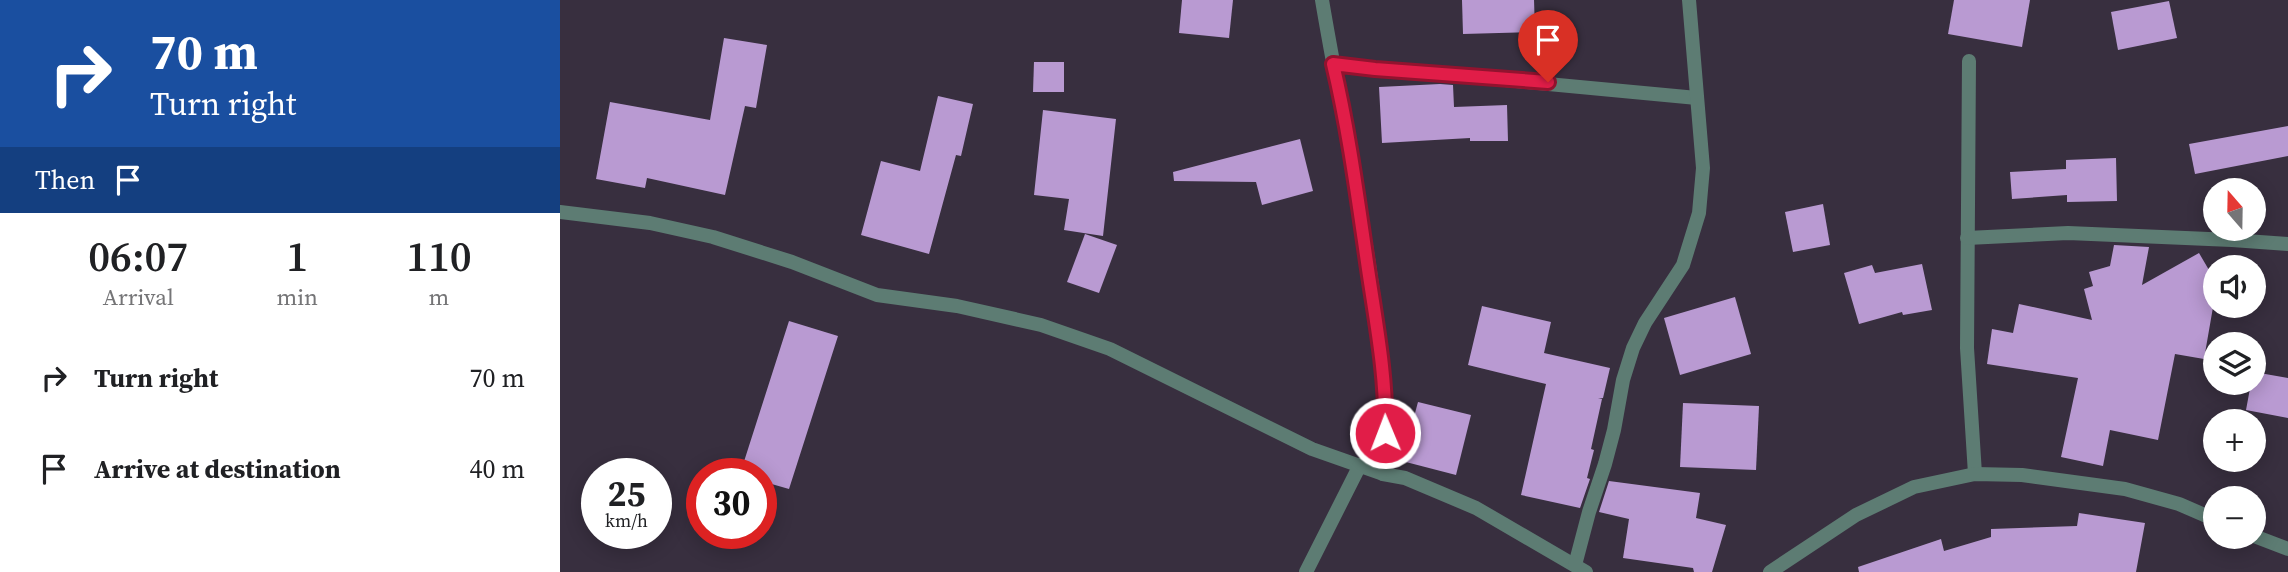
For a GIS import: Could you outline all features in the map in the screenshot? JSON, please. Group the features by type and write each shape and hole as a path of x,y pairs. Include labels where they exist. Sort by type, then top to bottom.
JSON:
{"street":[{"path":"1322,0 1360,212 1378,336 1386,413 1383,474"},
{"path":"560,212 650,223 713,236 792,262 877,295 957,306 1041,325 1110,349 1312,449 1383,474 1405,478 1476,508 1580,569 1615,430 1623,380 1633,348 1645,323 1683,265 1699,213 1703,168 1689,0"},
{"path":"1969,61 1967,348 1975,474"},
{"path":"1333,64 1697,98"},
{"path":"1967,238 2068,233 2288,244"},
{"path":"1306,572 1360,465"},
{"path":"1770,572 1868,509 1914,487 1975,474 2022,475 2125,489 2179,504 2203,514"},
{"path":"2266,541 2288,549"}],"building":[{"path":"1182,0 1233,0 1229,38 1179,33"},
{"path":"1462,0 1534,0 1535,32 1463,34"},
{"path":"1954,0 2030,0 2022,47 1948,34"},
{"path":"2169,1 2177,38 2118,50 2111,12"},
{"path":"724,38 767,45 756,108 745,106 725,195 647,178 645,188 596,179 610,102 710,120"},
{"path":"1034,62 1064,62 1064,92 1033,92"},
{"path":"1453,85 1454,107 1507,105 1508,141 1470,141 1470,138 1382,143 1379,87"},
{"path":"938,96 973,104 961,156 956,155 929,254 861,235 881,161 920,171"},
{"path":"1043,110 1116,119 1103,236 1064,230 1069,199 1034,195"},
{"path":"2288,126 2288,156 2195,174 2189,144"},
{"path":"1300,139 1313,191 1262,205 1256,182 1174,181 1173,172"},
{"path":"2116,158 2117,201 2067,202 2067,195 2012,199 2010,172 2066,169 2066,160"},
{"path":"1823,204 1830,245 1793,252 1785,212"},
{"path":"1085,234 1117,245 1099,293 1067,282"},
{"path":"2114,245 2149,247 2142,285 2199,253 2203,260 2203,318 2211,318 2209,332 2203,332 2203,359 2175,354 2158,440 2110,430 2103,466 2061,457 2078,378 1987,364 1992,329 2013,333 2019,304 2092,320 2084,289 2093,286 2089,272 2110,266"},
{"path":"1922,264 1932,310 1903,315 1902,312 1859,324 1844,273 1872,265 1875,273"},
{"path":"1735,297 1751,354 1680,375 1664,318"},
{"path":"1482,306 1551,322 1544,353 1610,368 1603,398 1598,399 1602,399 1591,449 1594,450 1587,478 1590,479 1580,508 1521,495 1546,384 1468,365"},
{"path":"789,321 838,336 789,489 777,486 777,458 745,458"},
{"path":"2266,374 2288,378 2288,418 2266,414 2266,409 2246,409 2249,395 2266,395"},
{"path":"1418,402 1471,415 1456,475 1402,461"},
{"path":"1683,403 1759,406 1756,470 1680,467"},
{"path":"1609,481 1700,493 1696,518 1726,525 1712,572 1694,572 1693,568 1623,558 1629,519 1599,512"},
{"path":"2079,513 2145,523 2136,572 1859,572 1858,567 1941,539 1944,551 1991,537 1991,529 2077,526"}],"route":[{"path":"1385,433 1386,413 1378,336 1360,212 1333,64 1548,82"}]}
